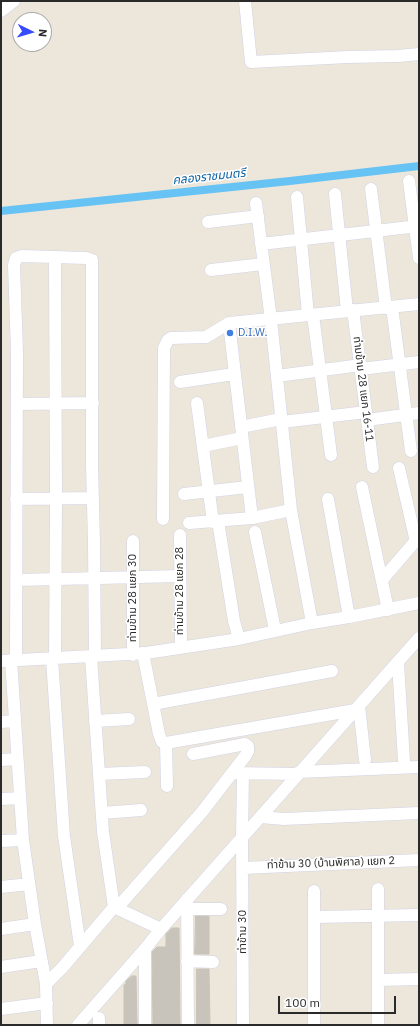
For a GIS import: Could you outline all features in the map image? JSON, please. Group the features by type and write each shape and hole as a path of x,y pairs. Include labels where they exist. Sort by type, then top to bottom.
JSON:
{"street":[{"path":"1,12 14,1"},
{"path":"245,1 251,62 419,54"},
{"path":"409,181 417,226 419,258"},
{"path":"371,190 376,230 399,364 411,451"},
{"name":"ท่ามข้าม 28 แยก 16-11","path":"335,194 339,235 350,311 361,367 373,467"},
{"path":"297,197 310,315 320,370 331,455"},
{"path":"256,203 271,320 291,510 312,623"},
{"path":"208,222 258,216"},
{"path":"261,244 417,226"},
{"path":"47,1025 46,984 35,924 23,840 15,721 9,661 16,580 17,353 15,261 16,258 22,256 86,258 92,260 93,657 95,721 103,832 115,907"},
{"path":"55,257 56,579 53,658 64,836 80,946"},
{"path":"211,270 263,264"},
{"path":"163,519 165,344 168,340 172,338 206,336 229,323 419,304"},
{"path":"229,323 252,518"},
{"path":"277,376 320,370 419,362"},
{"path":"180,382 234,374"},
{"path":"17,404 93,403"},
{"path":"197,403 209,491 239,639"},
{"path":"203,446 242,432 282,421 419,412"},
{"path":"382,580 417,540 399,468"},
{"path":"184,494 248,487"},
{"path":"362,487 388,610"},
{"path":"16,499 93,498"},
{"path":"328,499 349,617"},
{"path":"189,524 252,518 291,510"},
{"path":"255,532 275,630"},
{"name":"ท่ามข้าม 28 แยก 28","path":"180,535 181,648"},
{"name":"ท่ามข้าม 28 แยก 30","path":"133,541 133,577 138,654 153,704 160,739 162,742 166,743"},
{"path":"16,580 180,576"},
{"path":"9,661 138,654 181,648 239,639 275,630 419,603"},
{"path":"78,1025 161,929 187,904 298,773 402,659 419,638"},
{"path":"402,659 419,657"},
{"path":"402,659 404,761"},
{"path":"153,704 332,671"},
{"path":"167,786 166,743 357,708"},
{"path":"357,708 365,760"},
{"path":"95,721 129,719"},
{"path":"1,722 15,721"},
{"path":"46,984 238,773 248,751 248,746 245,744 193,754"},
{"path":"1,760 17,759"},
{"path":"238,773 298,773 419,767"},
{"path":"99,774 145,772"},
{"name":"ท่าข้าม 30","path":"238,773 243,868 243,1025"},
{"path":"1,799 20,798"},
{"path":"102,813 141,810"},
{"path":"261,817 284,819 419,813"},
{"path":"2,843 23,840"},
{"name":"ท่าข้าม 30 (บ้านพิศาล) แยก 2","path":"243,868 419,860"},
{"path":"1,887 29,884"},
{"path":"378,889 378,1025"},
{"path":"314,891 314,1025"},
{"path":"187,904 221,909"},
{"path":"187,904 188,1025"},
{"path":"115,907 161,929"},
{"path":"315,917 419,915"},
{"path":"1,929 35,924"},
{"path":"145,949 145,1025"},
{"path":"1,967 41,961"},
{"path":"187,961 213,962"},
{"path":"378,980 419,979"},
{"path":"1,1009 47,1003"}],"building":[{"path":"196,916 209,916 209,954 195,954"},
{"path":"172,928 179,928 180,1025 153,1025 152,952 157,947 166,947 166,934"},
{"path":"197,969 209,969 210,1025 197,1025"},
{"path":"132,976 136,976 137,1025 124,1025 124,985"}],"waterway":[{"name":"คลองราชมนตรี","path":"1,211 419,166"}],"place":[{"name":"D.I.W.","path":"230,333"}]}
